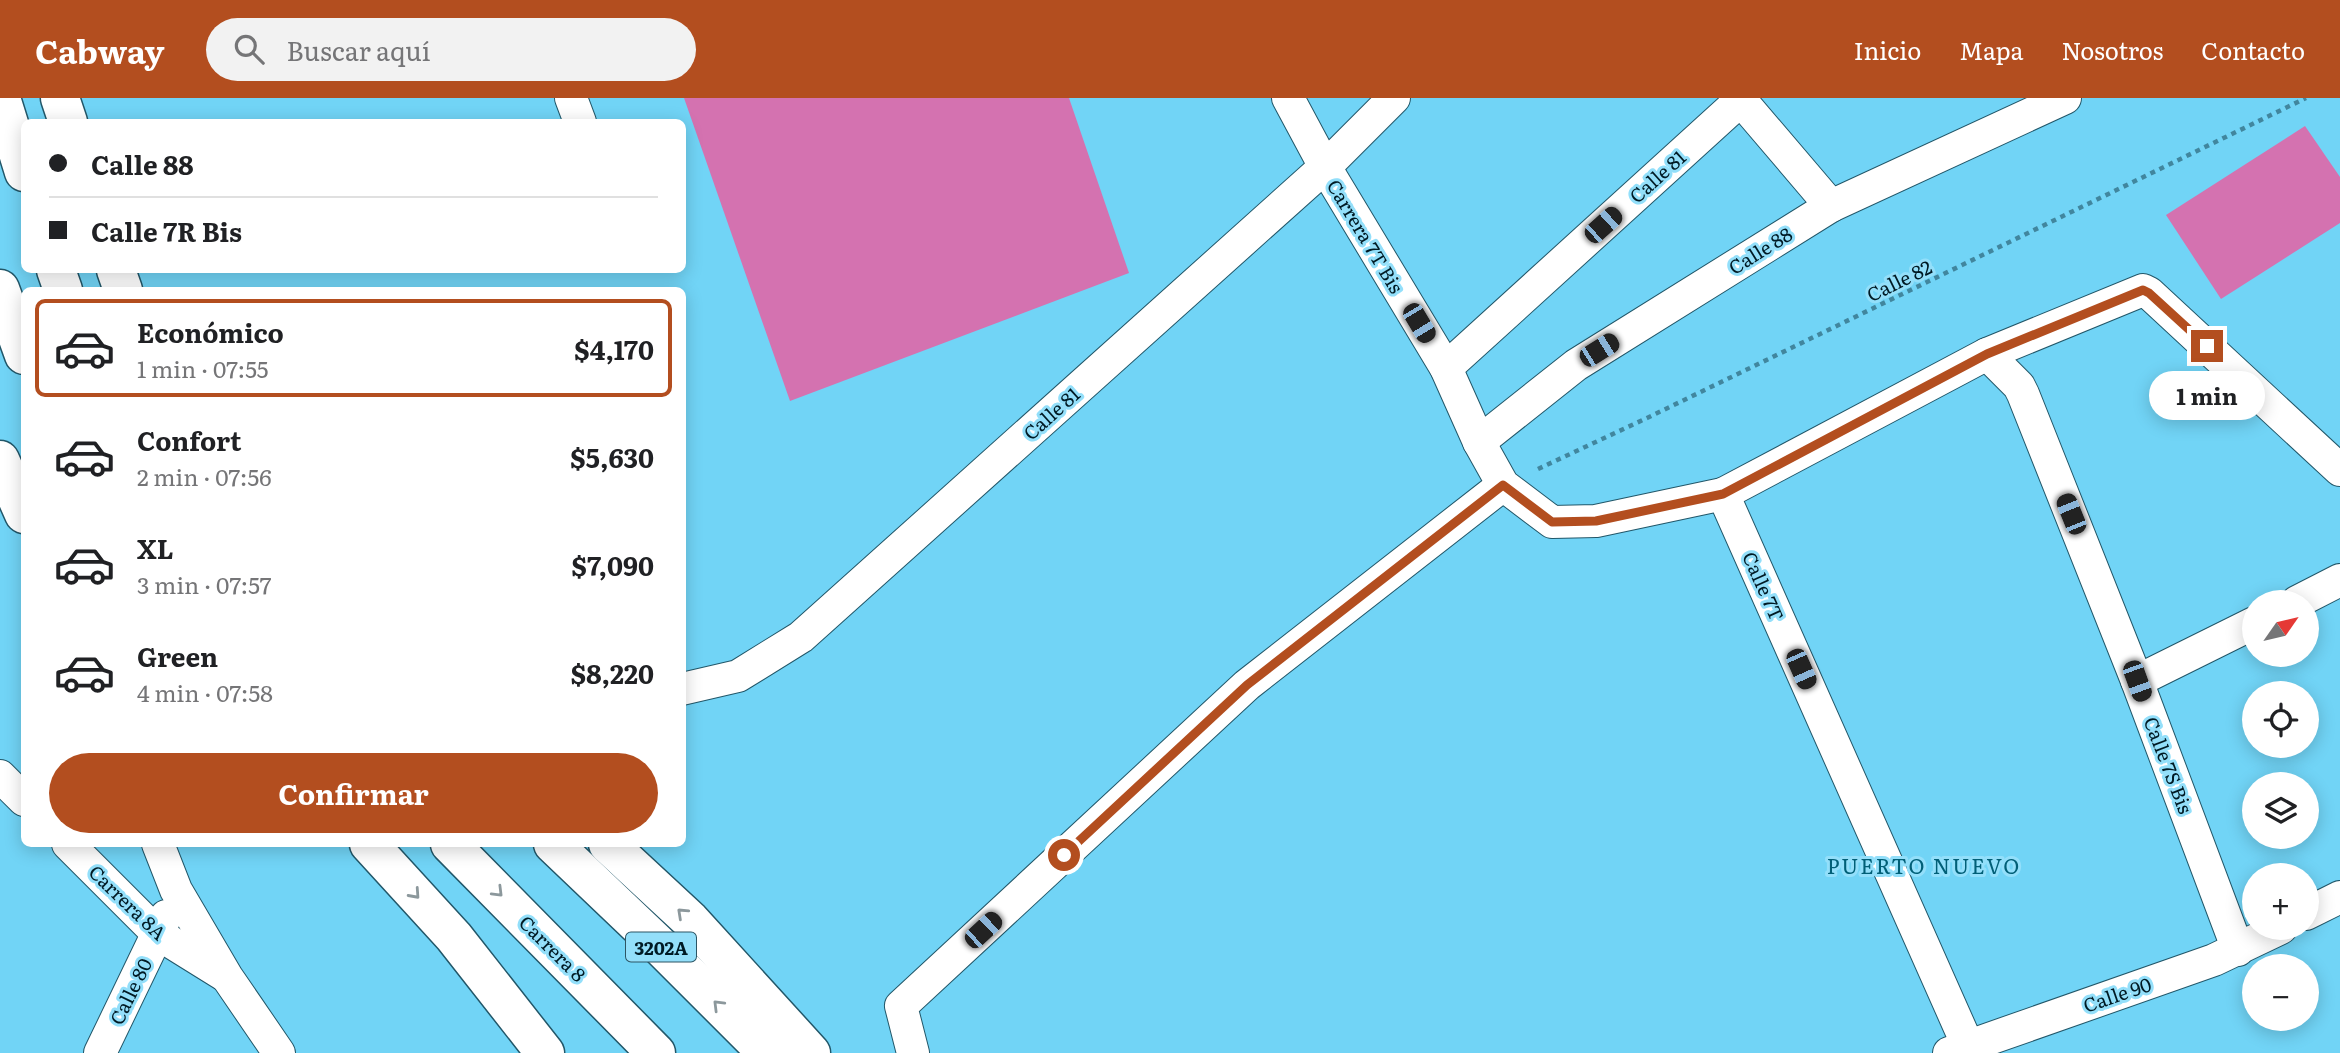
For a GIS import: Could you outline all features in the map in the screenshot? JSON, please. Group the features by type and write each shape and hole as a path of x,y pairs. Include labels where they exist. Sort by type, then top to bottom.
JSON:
{"main road":[{"path":"1,98 21,162"},
{"path":"60,98 67,119"},
{"path":"0,289 21,347"},
{"path":"0,460 21,507"},
{"path":"372,847 454,937 545,1053"},
{"name":"Carrera 8","path":"453,847 656,1053"},
{"name":"3202A","path":"556,847 767,1053"},
{"name":"3202A","path":"611,847 690,920 811,1053"}],"street":[{"path":"570,98 579,119"},
{"name":"Carrera 7T Bis","path":"1288,98 1325,167 1446,368 1479,442 1503,485"},
{"name":"Calle 81","path":"686,688 738,676 801,637 1325,167 1394,98"},
{"name":"Calle 88","path":"1479,442 1576,365 1831,206 2065,98"},
{"path":"1741,99 1831,206"},
{"name":"Calle 81","path":"1446,368 1741,99"},
{"path":"913,1053 901,1006 1247,685 1503,485 1552,522 1596,521 1723,494 1987,354 2143,290 2340,470"},
{"name":"Calle 7S Bis","path":"1987,354 2019,386 2137,681 2238,950"},
{"name":"Calle 7T","path":"1723,494 1959,1049"},
{"path":"2319,591 2340,580"},
{"path":"2137,681 2242,629"},
{"path":"0,776 21,797"},
{"name":"Carrera 8A","path":"71,847 158,934 227,977"},
{"path":"159,847 176,890 227,977 279,1053"},
{"name":"Calle 80","path":"100,1053 158,934 176,890"},
{"path":"2319,908 2340,897"},
{"name":"Calle 90","path":"1959,1049 2214,960 2258,940"}],"path":[{"name":"Calle 82","path":"1503,485 1647,418 2306,98"}],"shaded area":[{"path":"684,98 1069,98 1129,273 790,401"},
{"path":"2305,126 2340,177 2340,223 2221,299 2166,215"}],"district":[{"name":"PUERTO NUEVO","path":"1924,864"}],"route":[{"path":"1064,855 1247,685 1503,485 1552,522 1596,521 1723,494 1987,354 2143,290 2207,346"}]}
